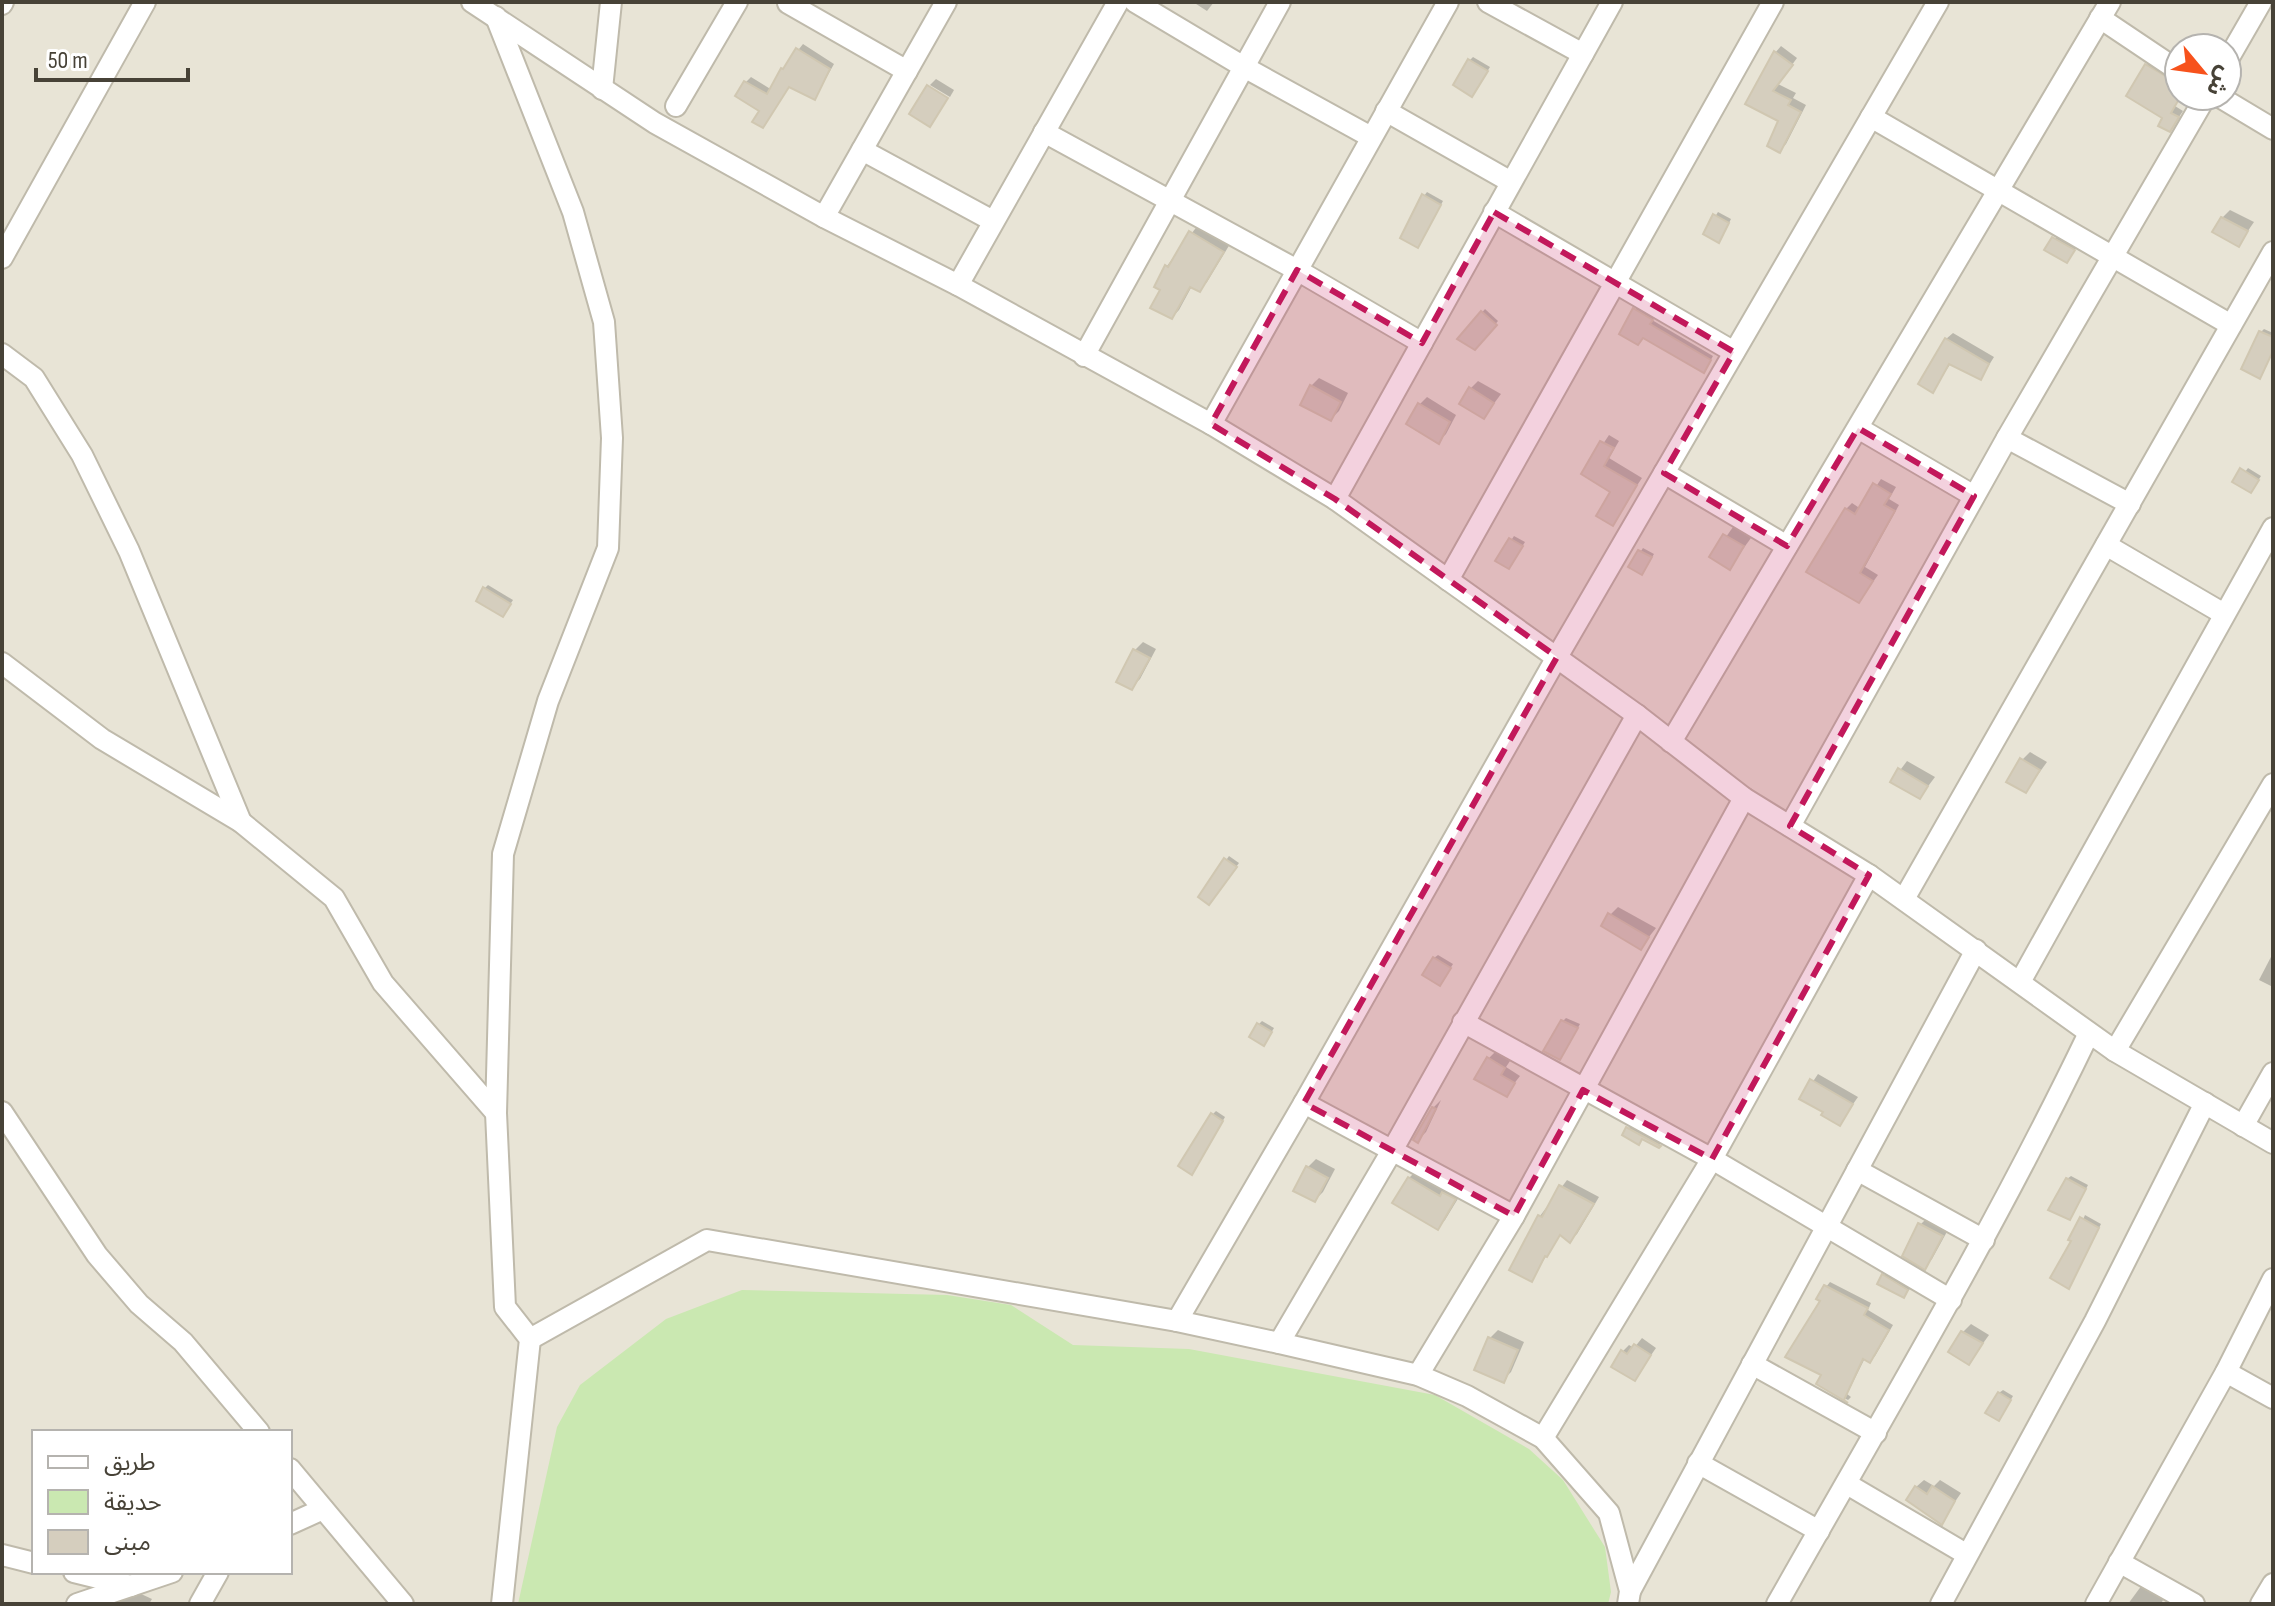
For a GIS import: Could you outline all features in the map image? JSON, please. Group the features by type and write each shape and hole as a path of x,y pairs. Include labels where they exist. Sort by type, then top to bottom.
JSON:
{"street":[{"path":"2,258 145,2"},
{"path":"472,2 655,123 1211,424 1335,499 1637,715 1744,798 1869,875 2115,1051 2273,1143"},
{"path":"602,89 611,2"},
{"path":"676,106 737,2"},
{"path":"824,217 946,2"},
{"path":"958,285 1118,2"},
{"path":"1135,2 1371,137"},
{"path":"1084,356 1280,2"},
{"path":"1211,424 1448,2"},
{"path":"1488,2 1583,54"},
{"path":"1335,499 1612,2"},
{"path":"1448,580 1773,2"},
{"path":"1177,1321 1557,657 1938,2"},
{"path":"2243,33 2261,2"},
{"path":"788,3 907,71"},
{"path":"1671,742 2105,10 2163,58"},
{"path":"496,17 573,212 604,322 612,438 608,548 548,701 503,854 496,1113 505,1307 530,1339 502,1604"},
{"path":"1386,111 1511,182"},
{"path":"2243,111 2273,129"},
{"path":"1790,826 2007,438 2197,112"},
{"path":"1871,117 2231,325"},
{"path":"1044,132 1297,270 1422,343"},
{"path":"862,150 993,221"},
{"path":"1494,212 1734,352"},
{"path":"1904,899 2273,252"},
{"path":"2,354 34,378 82,455 129,551 241,822"},
{"path":"1858,428 1974,496"},
{"path":"2007,438 2130,504"},
{"path":"1664,473 1787,546"},
{"path":"2020,982 2273,528"},
{"path":"2106,545 2224,614"},
{"path":"2,663 102,739 241,822 334,898 383,983 496,1113"},
{"path":"1279,1343 1393,1149 1637,715"},
{"path":"2115,1051 2273,784"},
{"path":"1418,1375 1514,1216 1744,798"},
{"path":"1543,1438 1712,1159 1869,875"},
{"path":"1629,1598 1698,1463 1976,950"},
{"path":"1463,1022 1712,1159 1951,1300"},
{"path":"1777,1604 1984,1240 2038,1139 2089,1033"},
{"path":"2243,1126 2273,1073"},
{"path":"1304,1103 1514,1216"},
{"path":"1944,1603 1966,1554 2095,1321 2205,1103"},
{"path":"2,1112 97,1255 139,1304 183,1342 257,1430"},
{"path":"1857,1170 1984,1240"},
{"path":"530,1339 707,1240 1177,1321 1418,1375 1467,1396 1543,1438 1609,1513 1629,1598"},
{"path":"2096,1604 2226,1372 2273,1279"},
{"path":"1752,1364 1876,1433"},
{"path":"2226,1372 2273,1398"},
{"path":"1698,1463 1819,1531"},
{"path":"292,1471 403,1604"},
{"path":"1847,1484 1966,1554"},
{"path":"292,1523 323,1509"},
{"path":"2,1555 32,1562"},
{"path":"2119,1562 2194,1604"},
{"path":"82,1574 131,1586"},
{"path":"77,1604 166,1574"},
{"path":"200,1604 217,1574"},
{"path":"2261,1604 2273,1584"}],"highlighted area":[{"path":"1494,212 1734,352 1664,473 1787,546 1858,428 1974,496 1790,826 1869,875 1712,1159 1583,1090 1514,1216 1304,1103 1557,657 1335,499 1211,424 1297,270 1422,343"}],"shaded area":[{"path":"2,2 2273,2 2273,1604 2,1604"}],"green space":[{"path":"742,1290 947,1295 1011,1305 1073,1345 1189,1349 1435,1395 1529,1449 1563,1480 1605,1547 1611,1592 1608,1604 518,1604 557,1427 580,1385 666,1319"}],"building":[{"path":"796,48 830,69 815,100 789,87 763,128 752,122 759,111 735,96 744,81 767,94"},
{"path":"1774,51 1793,65 1773,91 1791,100 1788,105 1801,112 1780,153 1767,146 1778,121 1745,104"},
{"path":"1468,59 1488,71 1472,97 1453,85"},
{"path":"2145,64 2163,75 2163,112 2172,112 2179,117 2170,132 2158,126 2162,118 2126,96"},
{"path":"927,85 948,98 930,127 909,114"},
{"path":"1422,194 1441,205 1418,248 1400,238"},
{"path":"1713,214 1729,223 1719,243 1703,234"},
{"path":"2221,217 2248,231 2239,247 2212,232"},
{"path":"1189,231 1224,252 1200,292 1190,287 1172,319 1150,308 1160,290 1154,287"},
{"path":"2052,237 2075,250 2067,263 2044,250"},
{"path":"1633,308 1653,320 1650,324 1711,360 1704,373 1643,338 1638,345 1619,334"},
{"path":"1481,311 1497,325 1475,350 1457,339"},
{"path":"2259,331 2273,337 2273,351 2260,379 2241,369"},
{"path":"1945,338 1989,364 1981,380 1949,364 1933,393 1918,384"},
{"path":"1310,385 1341,402 1331,421 1300,405"},
{"path":"1469,387 1494,403 1484,419 1459,404"},
{"path":"1418,403 1450,422 1439,444 1406,424"},
{"path":"1600,441 1614,448 1604,466 1637,485 1613,526 1596,516 1610,492 1581,474"},
{"path":"2240,468 2259,480 2251,493 2232,482"},
{"path":"1873,483 1891,494 1884,505 1895,511 1860,573 1873,581 1859,603 1806,572 1845,508 1855,514"},
{"path":"1723,534 1744,546 1730,570 1709,557"},
{"path":"1509,538 1523,546 1509,569 1495,561"},
{"path":"1638,550 1652,557 1642,575 1628,567"},
{"path":"483,587 511,604 503,617 476,601"},
{"path":"1133,649 1150,658 1132,690 1116,682"},
{"path":"2020,758 2040,770 2026,793 2006,782"},
{"path":"1898,768 1928,786 1920,799 1890,782"},
{"path":"1224,858 1237,867 1209,905 1198,897"},
{"path":"1608,913 1649,937 1641,950 1601,926"},
{"path":"1433,957 1451,968 1440,986 1422,975"},
{"path":"1561,1020 1578,1028 1560,1060 1543,1051"},
{"path":"1257,1023 1272,1032 1264,1046 1249,1037"},
{"path":"1487,1057 1505,1068 1501,1075 1515,1083 1507,1097 1474,1079"},
{"path":"1810,1079 1853,1104 1840,1126 1799,1099"},
{"path":"1432,1107 1436,1109 1418,1143 1413,1140"},
{"path":"1211,1113 1223,1121 1192,1175 1178,1166"},
{"path":"1626,1127 1661,1146 1659,1148 1642,1139 1639,1145 1622,1135"},
{"path":"1306,1166 1328,1178 1315,1202 1293,1191"},
{"path":"1408,1177 1440,1196 1442,1192 1456,1199 1438,1230 1392,1203"},
{"path":"2066,1178 2086,1189 2070,1220 2048,1210"},
{"path":"1559,1185 1594,1204 1570,1243 1560,1235 1532,1282 1509,1270 1538,1215 1542,1217"},
{"path":"2080,1217 2099,1228 2069,1289 2050,1278 2071,1241 2068,1240"},
{"path":"1918,1223 1943,1236 1925,1270 1902,1256"},
{"path":"1882,1274 1908,1290 1904,1298 1877,1284"},
{"path":"1824,1285 1868,1308 1864,1315 1889,1330 1870,1363 1863,1359 1844,1400 1848,1403 1816,1384 1821,1375 1785,1357 1820,1301 1816,1299"},
{"path":"1961,1331 1983,1343 1969,1365 1948,1352"},
{"path":"1488,1337 1518,1350 1504,1383 1474,1370"},
{"path":"1634,1344 1651,1355 1635,1381 1611,1367 1621,1350 1627,1354"},
{"path":"1998,1392 2011,1400 1999,1421 1985,1413"},
{"path":"1915,1486 1927,1494 1932,1486 1955,1501 1942,1525 1906,1500"}]}
